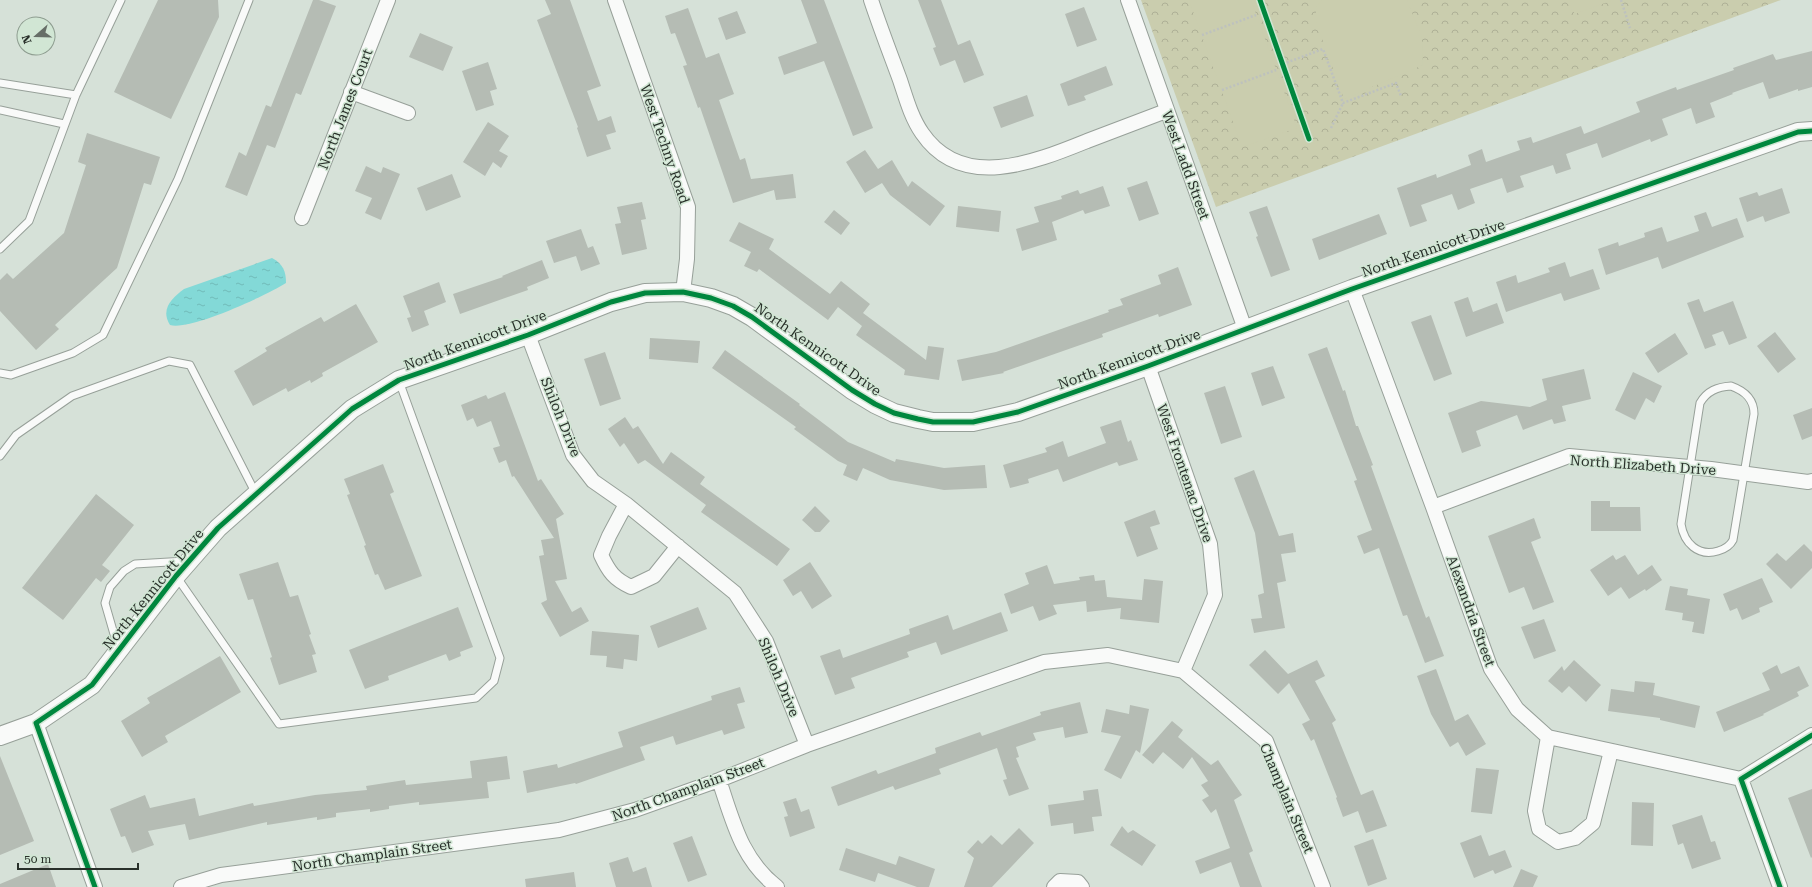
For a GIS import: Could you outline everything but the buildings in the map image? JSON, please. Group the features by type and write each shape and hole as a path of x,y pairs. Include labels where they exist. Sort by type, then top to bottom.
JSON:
{"street":[{"name":"North James Court","path":"302,218 388,0"},
{"name":"West Techny Road","path":"615,0 688,207 687,259 683,292"},
{"path":"871,0 910,109 922,132 931,144 941,152 964,163 985,168 1002,168 1022,164 1046,157 1166,111"},
{"name":"West Ladd Street","path":"1128,0 1166,111 1245,329"},
{"path":"352,92 408,113"},
{"name":"North Kennicott Drive","path":"0,736 36,723 92,685 176,576 218,528 352,409 399,380 528,335 611,302 646,293 683,292 710,298 733,306 752,317 852,390 875,404 894,413 933,422 973,422 993,419 1018,412 1148,366 1352,290 1798,132 1812,131"},
{"name":"Alexandria Street","path":"1352,290 1433,506 1491,670 1517,709 1548,737 1741,779"},
{"name":"Shiloh Drive","path":"528,335 574,455 593,481 626,504 735,593 766,641 807,745"},
{"name":"West Frontenac Drive","path":"1148,366 1210,544 1215,595 1183,671"},
{"name":"North Elizabeth Drive","path":"1433,506 1569,456 1689,467 1808,482 1812,481"},
{"path":"626,504 601,555 608,569 618,581 631,587 654,576 678,546"},
{"name":"North Champlain Street","path":"181,887 221,875 559,830 635,810 719,780 807,745 1044,662 1108,655 1183,671"},
{"name":"Champlain Street","path":"1183,671 1266,742 1323,887"},
{"path":"36,723 95,887"},
{"path":"1780,887 1741,779 1812,735"},
{"path":"1548,737 1535,812 1540,829 1558,842 1576,838 1593,822 1611,751"},
{"path":"719,780 745,850 756,867 777,887"},
{"path":"1054,887 1060,881 1078,882 1082,887"}],"lane":[{"path":"0,249 29,221 76,95 121,0"},
{"path":"0,373 11,375 73,353 103,335 178,179 249,0"},
{"path":"0,83 76,95"},
{"path":"0,110 64,124"},
{"path":"0,456 16,435 72,396 169,361 190,365 256,495"},
{"path":"176,576 279,724 476,698 494,680 500,658 399,380"},
{"path":"1730,386 1746,393 1754,406 1744,474 1733,540 1730,545 1723,549 1706,553 1692,547 1686,540 1681,524 1689,467 1700,403 1704,397 1716,388 1730,386"},
{"path":"119,650 105,603 110,587 124,571 135,564 189,561"}],"path":[{"path":"1260,0 1309,139"},
{"path":"1621,0 1630,28"},
{"path":"1202,35 1256,14"},
{"path":"1283,64 1323,50 1343,104"},
{"path":"1222,90 1276,70"},
{"path":"1331,128 1343,104 1396,83 1401,96"}],"green space":[{"path":"1141,0 1781,0 1216,207"},
{"path":"1189,0 1251,0 1297,128 1242,147"},
{"path":"1322,0 1407,0 1422,38 1423,65 1344,99 1316,22 1316,7"},
{"path":"1565,0 1613,0 1575,14"}],"water":[{"path":"272,258 283,268 286,283 246,303 210,318 194,323 170,325 166,314 167,309 175,296 184,289"}],"cycle path":[{"path":"1260,0 1309,139"},
{"path":"95,887 36,723 92,685 176,576 218,528 352,409 399,380 528,335 611,302 645,293 683,292 711,298 733,306 752,317 852,390 875,404 894,413 933,422 973,422 1018,412 1148,366 1352,289 1798,132 1812,131"},
{"path":"1780,887 1741,779 1812,735"}]}
